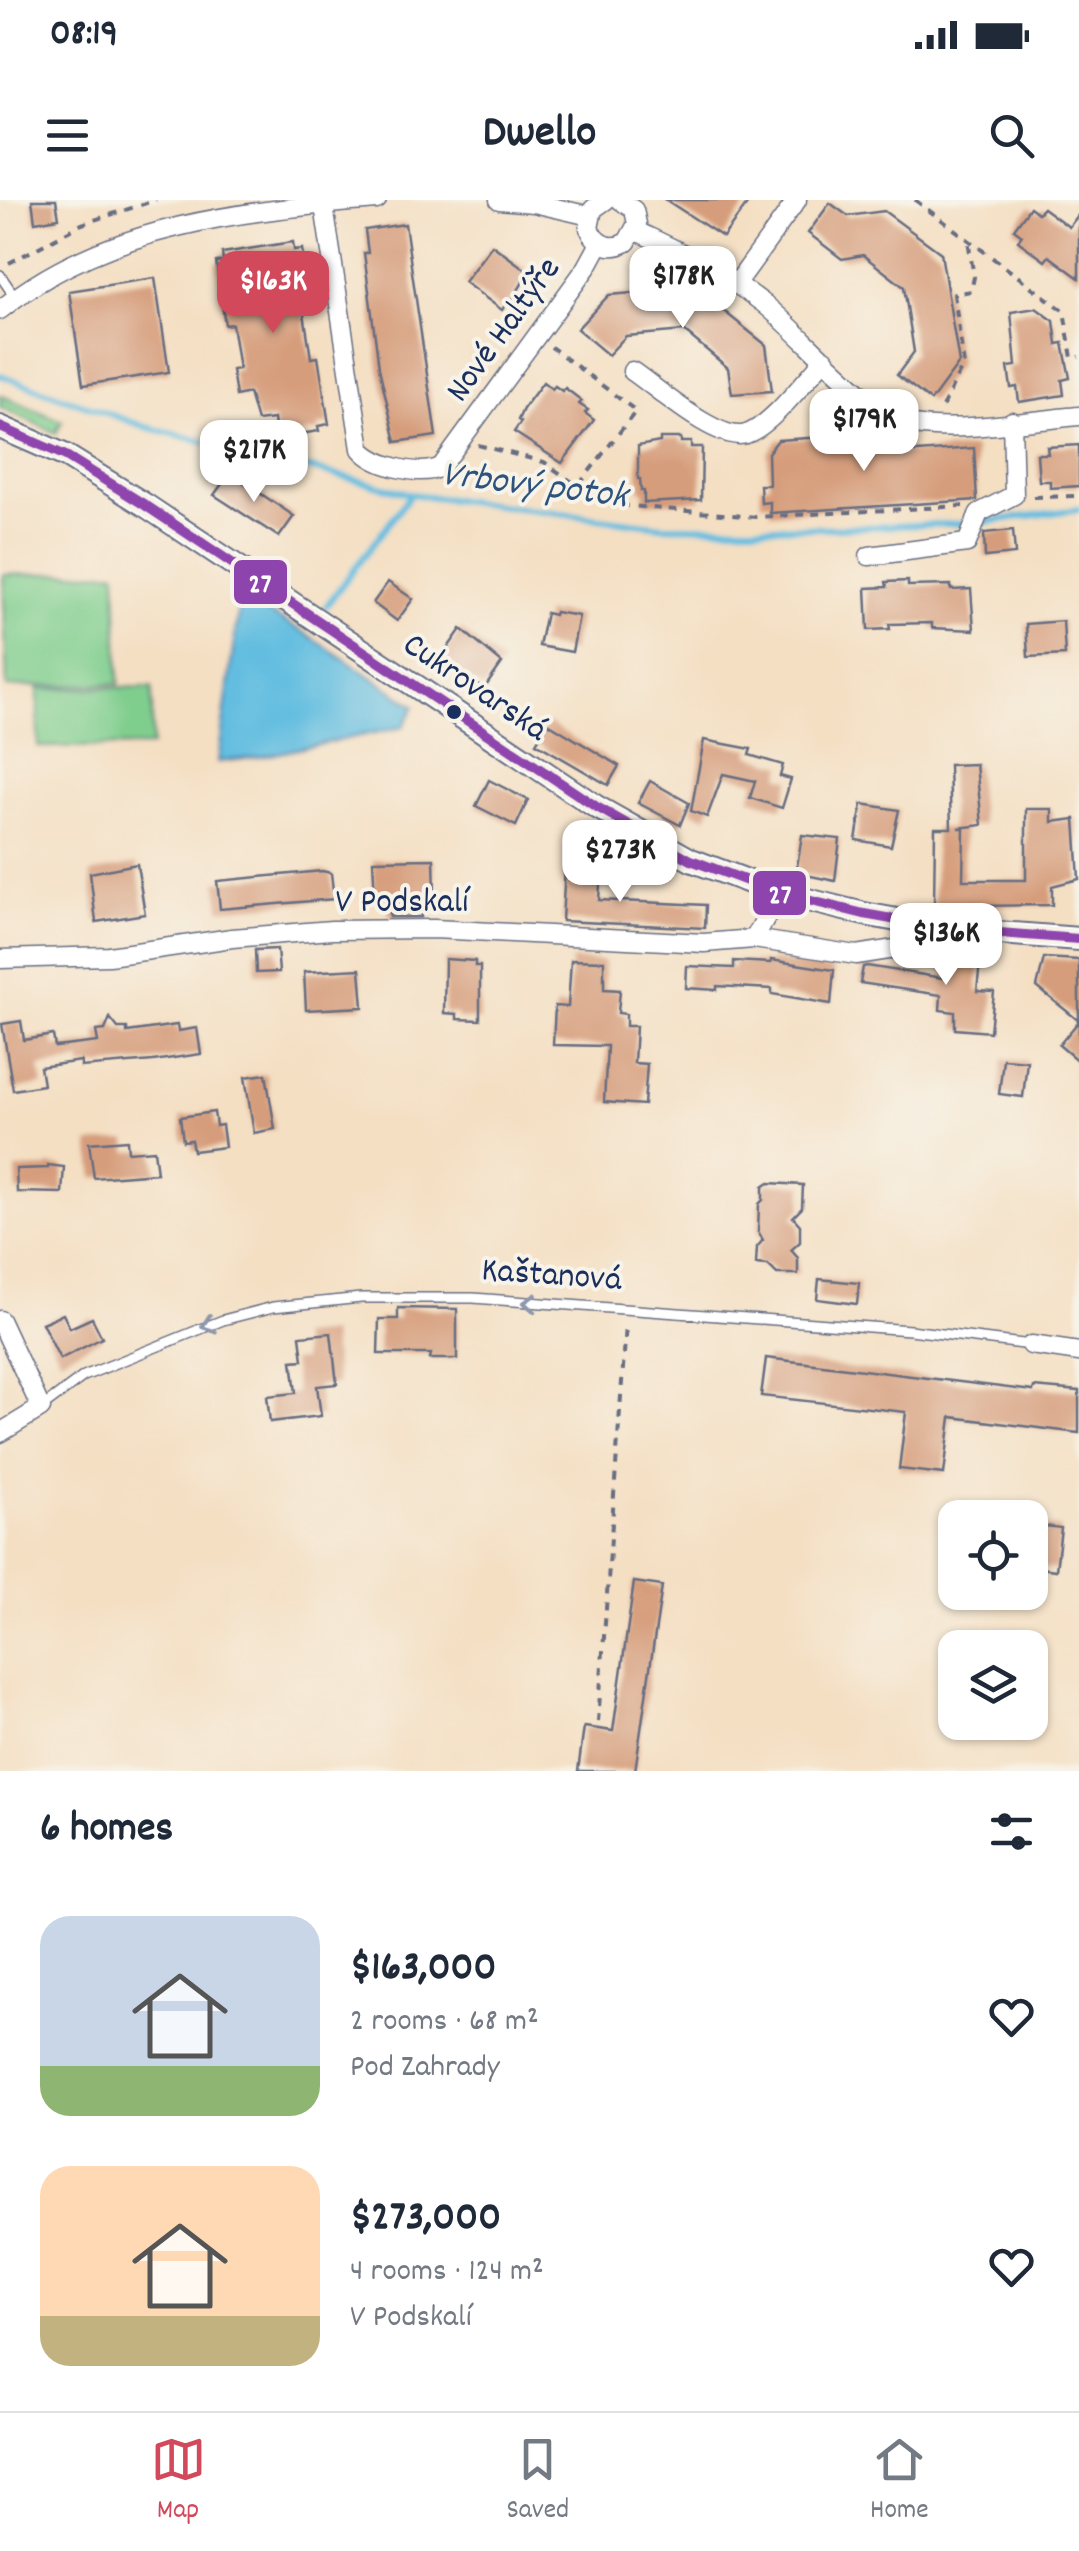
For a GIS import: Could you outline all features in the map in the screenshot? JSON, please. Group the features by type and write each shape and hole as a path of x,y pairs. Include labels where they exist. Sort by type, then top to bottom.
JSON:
{"street":[{"path":"8,303 52,272 130,240 182,226 377,200"},
{"path":"498,200 534,203 590,216"},
{"path":"606,200 597,204 590,216 592,234 600,243 621,246 636,231 636,216 622,200"},
{"path":"737,284 796,200"},
{"path":"324,206 361,449 379,462 431,472 441,467 456,444"},
{"path":"636,231 737,284 881,410 909,424 935,426 1079,416"},
{"name":"Nové Haltýře","path":"456,444 587,267 600,243"},
{"path":"632,371 714,428 736,436 758,428 825,359"},
{"path":"868,556 967,544 973,525 1014,495 1012,422"},
{"name":"Cukrovarská","path":"0,427 66,456 145,505 594,806 691,860 779,893 864,914 947,928 1079,938"},
{"path":"754,938 779,893"},
{"name":"V Podskalí","path":"0,959 109,956 232,938 332,930 434,930 704,944 754,938 856,955 927,944 947,928"},
{"path":"0,1320 41,1408 0,1433"},
{"name":"Kaštanová","path":"1031,1345 1079,1352"}],"lane":[{"path":"0,272 8,303"},
{"name":"Kaštanová","path":"41,1408 84,1376 223,1320 273,1307 361,1298 420,1296 627,1310 910,1330 1031,1345"}],"path":[{"path":"0,272 82,224 156,200"},
{"path":"914,200 1064,311 1072,358 1079,357"},
{"path":"935,426 950,385 964,366 954,294 971,291 974,276 968,240"},
{"path":"536,335 636,411 578,486"},
{"path":"456,444 544,462 607,504 756,517 997,504"},
{"path":"1014,495 1079,496"},
{"path":"598,1722 627,1310"}],"green space":[{"path":"0,395 62,421 56,433 0,407"},
{"path":"116,572 119,684 7,687 3,575"},
{"path":"152,687 152,746 38,747 38,689"}],"water":[{"path":"240,597 305,633 415,706 403,727 218,762"}],"building":[{"path":"32,200 56,200 59,218 35,222"},
{"path":"666,200 750,200 723,237"},
{"path":"830,203 848,216 884,211 941,253 959,363 931,401 897,375 914,352 904,287 863,255 842,259 808,233"},
{"path":"1030,207 1038,213 1043,208 1069,227 1079,214 1079,278 1049,256 1045,261 1018,241 1022,235 1014,229"},
{"path":"405,224 436,436 396,442 379,368 364,253 368,253 365,230"},
{"path":"293,242 294,250 302,249 311,312 304,313 311,358 318,357 329,424 318,426 319,431 281,437 281,433 276,434 274,419 257,421 249,393 236,396 232,370 239,369 232,324 225,325 216,262 223,261 222,253"},
{"path":"492,245 529,272 502,310 464,282"},
{"path":"155,278 169,372 83,385 69,291"},
{"path":"695,288 766,345 772,391 732,394 728,368 684,331 626,336 608,355 577,329 609,295"},
{"path":"1036,308 1054,321 1057,344 1063,343 1070,378 1062,380 1064,395 1019,402 1017,387 1011,388 1008,367 1016,366 1011,312"},
{"path":"543,382 552,389 565,388 582,401 579,404 594,420 562,463 514,432 523,409"},
{"path":"884,433 895,440 902,453 974,448 977,500 770,513 770,502 761,503 760,485 769,485 768,453 778,440"},
{"path":"660,438 681,438 681,442 691,442 691,447 702,447 701,500 644,503 638,479 638,446 660,442"},
{"path":"1079,445 1079,486 1050,488 1050,481 1039,481 1037,454 1048,454 1047,447"},
{"path":"230,473 294,516 279,537 214,495"},
{"path":"1013,530 1015,554 985,557 984,533"},
{"path":"908,581 908,586 951,585 951,590 971,589 974,630 932,628 932,623 889,624 890,629 868,630 866,588"},
{"path":"388,582 413,599 397,621 373,603"},
{"path":"546,613 579,616 572,652 539,646"},
{"path":"1063,621 1065,655 1028,657 1026,624"},
{"path":"461,629 502,663 484,689 440,659"},
{"path":"548,723 619,766 608,785 536,743"},
{"path":"704,740 751,749 749,755 783,765 780,776 791,779 782,808 750,798 755,781 723,774 707,817 691,811"},
{"path":"976,764 982,825 958,828 964,828 963,880 1026,880 1026,809 1052,809 1052,822 1075,819 1079,879 1052,886 1052,905 973,906 967,915 960,905 934,906 935,828 951,828 949,765"},
{"path":"489,780 528,800 516,826 476,806"},
{"path":"650,781 689,803 680,825 638,803"},
{"path":"862,804 899,810 891,846 856,840"},
{"path":"802,835 840,839 835,881 796,873"},
{"path":"434,859 435,897 425,897 421,917 390,917 385,899 375,899 373,860"},
{"path":"137,864 145,914 96,922 90,873"},
{"path":"565,866 601,867 599,900 706,905 705,928 562,921"},
{"path":"331,873 334,899 220,909 217,881"},
{"path":"277,949 279,972 256,973 255,950"},
{"path":"947,949 981,952 977,991 994,992 990,1032 955,1029 955,1012 940,1010 941,995 860,983 863,967 867,966 943,978"},
{"path":"1044,958 1079,960 1079,1021 1037,987"},
{"path":"445,959 475,961 475,966 480,966 480,1020 457,1019 457,1014 444,1013"},
{"path":"571,960 604,961 604,989 620,990 618,1013 626,1014 626,1026 636,1026 634,1063 647,1064 644,1105 604,1102 607,1046 553,1045 555,1006 568,1007"},
{"path":"771,960 834,970 831,1004 772,994 772,989 686,988 687,966 734,968 734,961"},
{"path":"360,969 363,1007 306,1010 304,972"},
{"path":"110,1018 118,1028 127,1028 127,1032 177,1025 178,1031 197,1028 201,1054 81,1067 81,1061 40,1067 43,1085 13,1090 2,1024 21,1021 24,1040 53,1035 55,1047 98,1042 96,1031 105,1030"},
{"path":"1079,1021 1079,1062 1059,1045"},
{"path":"1003,1059 1027,1061 1023,1097 999,1094"},
{"path":"266,1074 275,1129 254,1133 245,1077"},
{"path":"214,1112 216,1126 222,1125 225,1147 193,1151 191,1140 183,1141 180,1117"},
{"path":"127,1140 128,1152 154,1150 157,1173 94,1178 89,1143"},
{"path":"64,1167 62,1193 17,1192 16,1169"},
{"path":"769,1183 803,1185 802,1208 793,1217 800,1225 800,1242 791,1250 798,1258 798,1274 777,1274 768,1265 756,1264 757,1247 763,1240 758,1231 759,1204 763,1187"},
{"path":"819,1279 859,1283 857,1304 817,1299"},
{"path":"398,1308 457,1309 457,1359 430,1359 431,1354 378,1354 379,1319 398,1319"},
{"path":"63,1314 70,1328 92,1318 102,1338 60,1359 42,1323"},
{"path":"331,1333 337,1384 317,1386 321,1416 270,1422 267,1396 296,1393 292,1361 303,1360 300,1336"},
{"path":"766,1358 1033,1391 1034,1387 1079,1391 1079,1433 951,1417 944,1474 899,1469 906,1412 761,1396"},
{"path":"1048,1526 1061,1528 1056,1570 1048,1569"},
{"path":"634,1582 662,1586 635,1771 578,1771 584,1727 613,1731"}],"waterway":[{"name":"Vrbový potok","path":"0,375 146,427 411,494 662,526 833,528 977,523 1079,509"},
{"path":"326,606 411,494"}],"transit line":[{"name":"27","path":"0,427 66,456 145,505 595,806 691,860 779,893 864,914 947,929 1079,939"}]}
